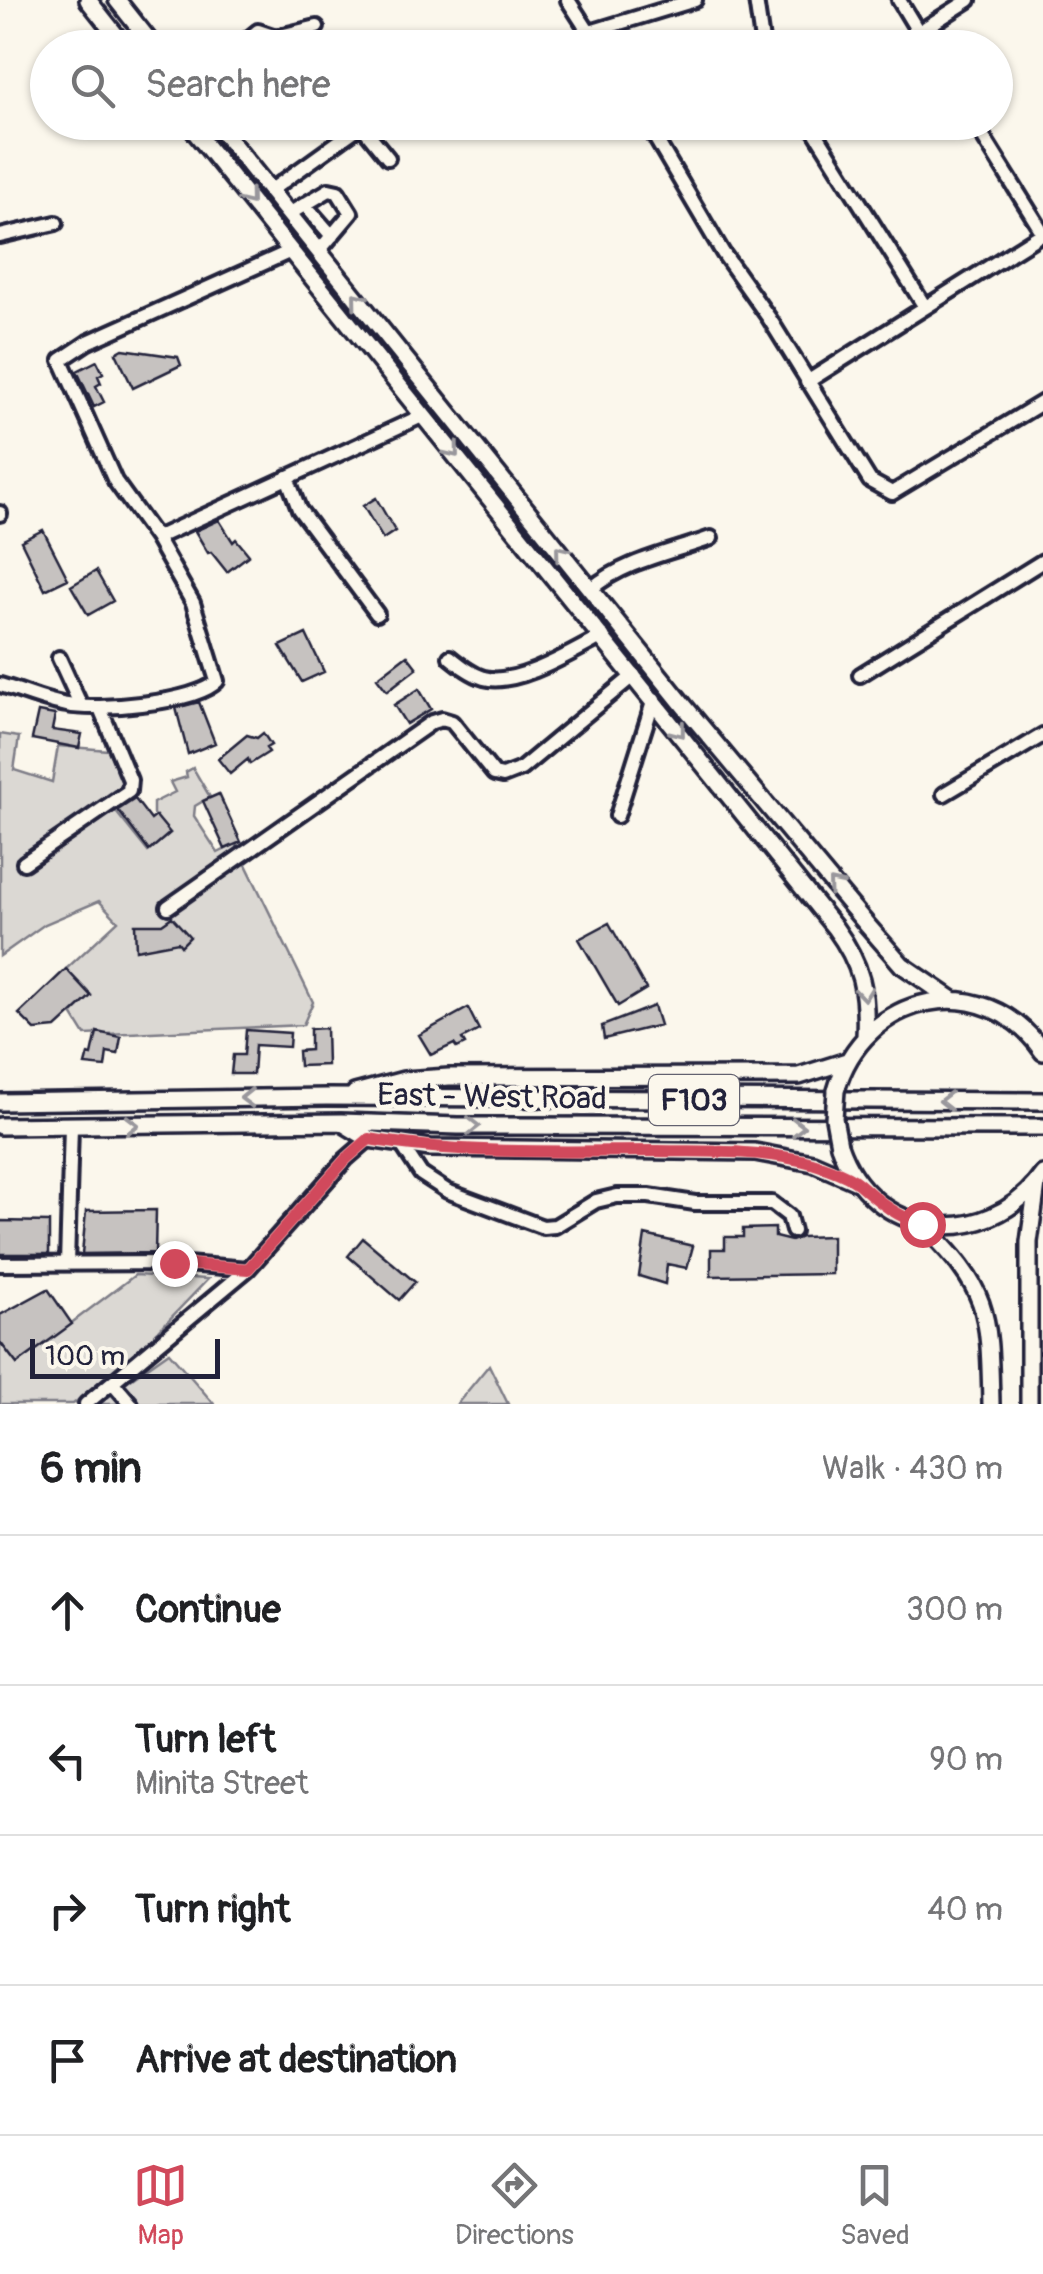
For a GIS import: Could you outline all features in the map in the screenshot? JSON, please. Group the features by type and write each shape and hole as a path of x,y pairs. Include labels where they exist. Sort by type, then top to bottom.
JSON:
{"main road":[{"path":"88,0 112,30"},
{"path":"117,0 141,30"},
{"path":"201,140 634,674 854,954 863,985 864,1037"},
{"path":"229,140 703,729 902,965 954,1000"},
{"path":"857,1182 839,1146 834,1118 836,1091 847,1061 864,1037 887,1018 905,1009 954,1000 983,1006 1025,1030 1043,1052"},
{"path":"344,1097 404,1080 760,1078 799,1076 847,1061"},
{"name":"East - West Road","path":"0,1102 344,1097 1043,1101"},
{"path":"341,1122 369,1139 402,1145 501,1150 755,1152 813,1163 857,1182 886,1208 922,1224 962,1225 990,1218 1016,1203 1041,1176"},
{"name":"East - West Road","path":"0,1126 341,1122 458,1126 1043,1127"},
{"path":"1028,1404 1029,1242 1041,1176"},
{"path":"922,1224 958,1262 980,1296 988,1322 991,1404"}],"street":[{"path":"568,0 589,30"},
{"path":"597,30 696,0"},
{"path":"756,0 760,30"},
{"path":"899,0 918,30"},
{"path":"922,30 968,0"},
{"path":"305,30 317,27"},
{"path":"270,191 342,140"},
{"path":"375,140 388,158"},
{"path":"657,140 723,253 769,318 870,481 892,493 1043,402"},
{"path":"820,140 925,307"},
{"path":"806,382 1043,233 985,140"},
{"path":"289,214 329,190 338,192 351,213 319,251"},
{"path":"305,205 332,236"},
{"path":"0,236 56,223"},
{"path":"0,685 67,705 100,708 193,694 210,688 217,680 193,603 156,538 115,481 62,364 63,356 291,252"},
{"path":"156,538 424,415"},
{"path":"287,476 299,509 377,614"},
{"path":"591,589 626,566 711,538"},
{"path":"860,675 1043,560"},
{"path":"450,657 488,679 503,677 542,666 603,636"},
{"path":"59,658 81,706"},
{"path":"168,907 432,722 442,718 452,722 494,774 503,776 521,769 634,674"},
{"path":"618,816 654,700"},
{"path":"24,863 129,790 130,780 100,708"},
{"path":"944,794 1043,735"},
{"path":"67,1264 71,1126"},
{"path":"86,1404 248,1269 346,1159 369,1139"},
{"path":"402,1145 421,1174 447,1191 543,1227 555,1226 596,1202 616,1196 649,1196 695,1203 772,1204 789,1216 793,1231"},
{"path":"0,1264 190,1263 248,1269"},
{"path":"114,1384 131,1404"}],"shaded area":[{"path":"0,734 19,737 14,770 52,782 58,746 108,750 128,793 112,807 148,852 170,833 153,814 153,803 175,792 170,782 187,777 186,772 193,768 210,797 195,806 194,816 218,853 236,844 313,1002 303,1025 85,1035 72,1014 91,995 66,969 118,921 99,901 45,924 0,956"},
{"path":"135,1275 208,1279 134,1356 73,1404 0,1404 0,1342 17,1364"},
{"path":"169,1352 214,1404 95,1404"},
{"path":"489,1365 508,1404 457,1404"}],"building":[{"path":"123,349 178,357 181,365 133,388 116,353"},
{"path":"97,361 103,373 96,386 104,402 94,407 77,371"},
{"path":"376,498 395,531 383,539 363,506"},
{"path":"219,520 233,542 236,539 249,555 227,572 208,553 195,531"},
{"path":"43,530 68,579 45,590 21,541"},
{"path":"96,571 113,601 88,615 71,586"},
{"path":"306,634 324,672 302,682 280,646"},
{"path":"407,655 417,668 387,691 377,678"},
{"path":"419,689 431,709 406,724 394,705"},
{"path":"199,702 215,743 188,754 176,708"},
{"path":"38,712 55,715 52,730 82,734 79,748 32,739"},
{"path":"263,733 271,745 266,748 269,752 250,764 248,759 230,774 218,759 247,735 257,738"},
{"path":"219,794 241,842 225,849 203,801"},
{"path":"135,799 151,820 156,816 170,833 149,851 118,810"},
{"path":"172,917 190,937 181,946 178,942 136,950 135,924 162,924"},
{"path":"609,923 646,989 618,1006 579,939"},
{"path":"66,969 91,996 56,1028 35,1030 19,1014"},
{"path":"654,1006 660,1025 604,1039 602,1026"},
{"path":"468,1008 479,1030 462,1039 465,1044 457,1048 454,1044 431,1055 419,1035"},
{"path":"326,1028 327,1065 299,1066 298,1051 310,1050 310,1029"},
{"path":"246,1030 290,1033 289,1047 255,1045 253,1074 231,1074 233,1055 244,1055"},
{"path":"97,1032 121,1037 118,1054 107,1052 105,1067 85,1065 88,1054 92,1055"},
{"path":"156,1210 155,1253 82,1254 86,1211"},
{"path":"0,1221 49,1222 49,1254 0,1254"},
{"path":"775,1228 775,1237 791,1241 832,1236 832,1274 711,1276 711,1249 725,1249 725,1237 743,1237 743,1229"},
{"path":"645,1235 693,1246 687,1268 667,1264 665,1284 639,1276"},
{"path":"363,1238 415,1282 399,1300 348,1256"},
{"path":"48,1289 72,1324 17,1364 0,1342 0,1315"}],"route":[{"path":"174,1263 248,1269 346,1159 369,1139 430,1148 755,1152 798,1159 834,1172 857,1182 894,1213 922,1224"}]}
